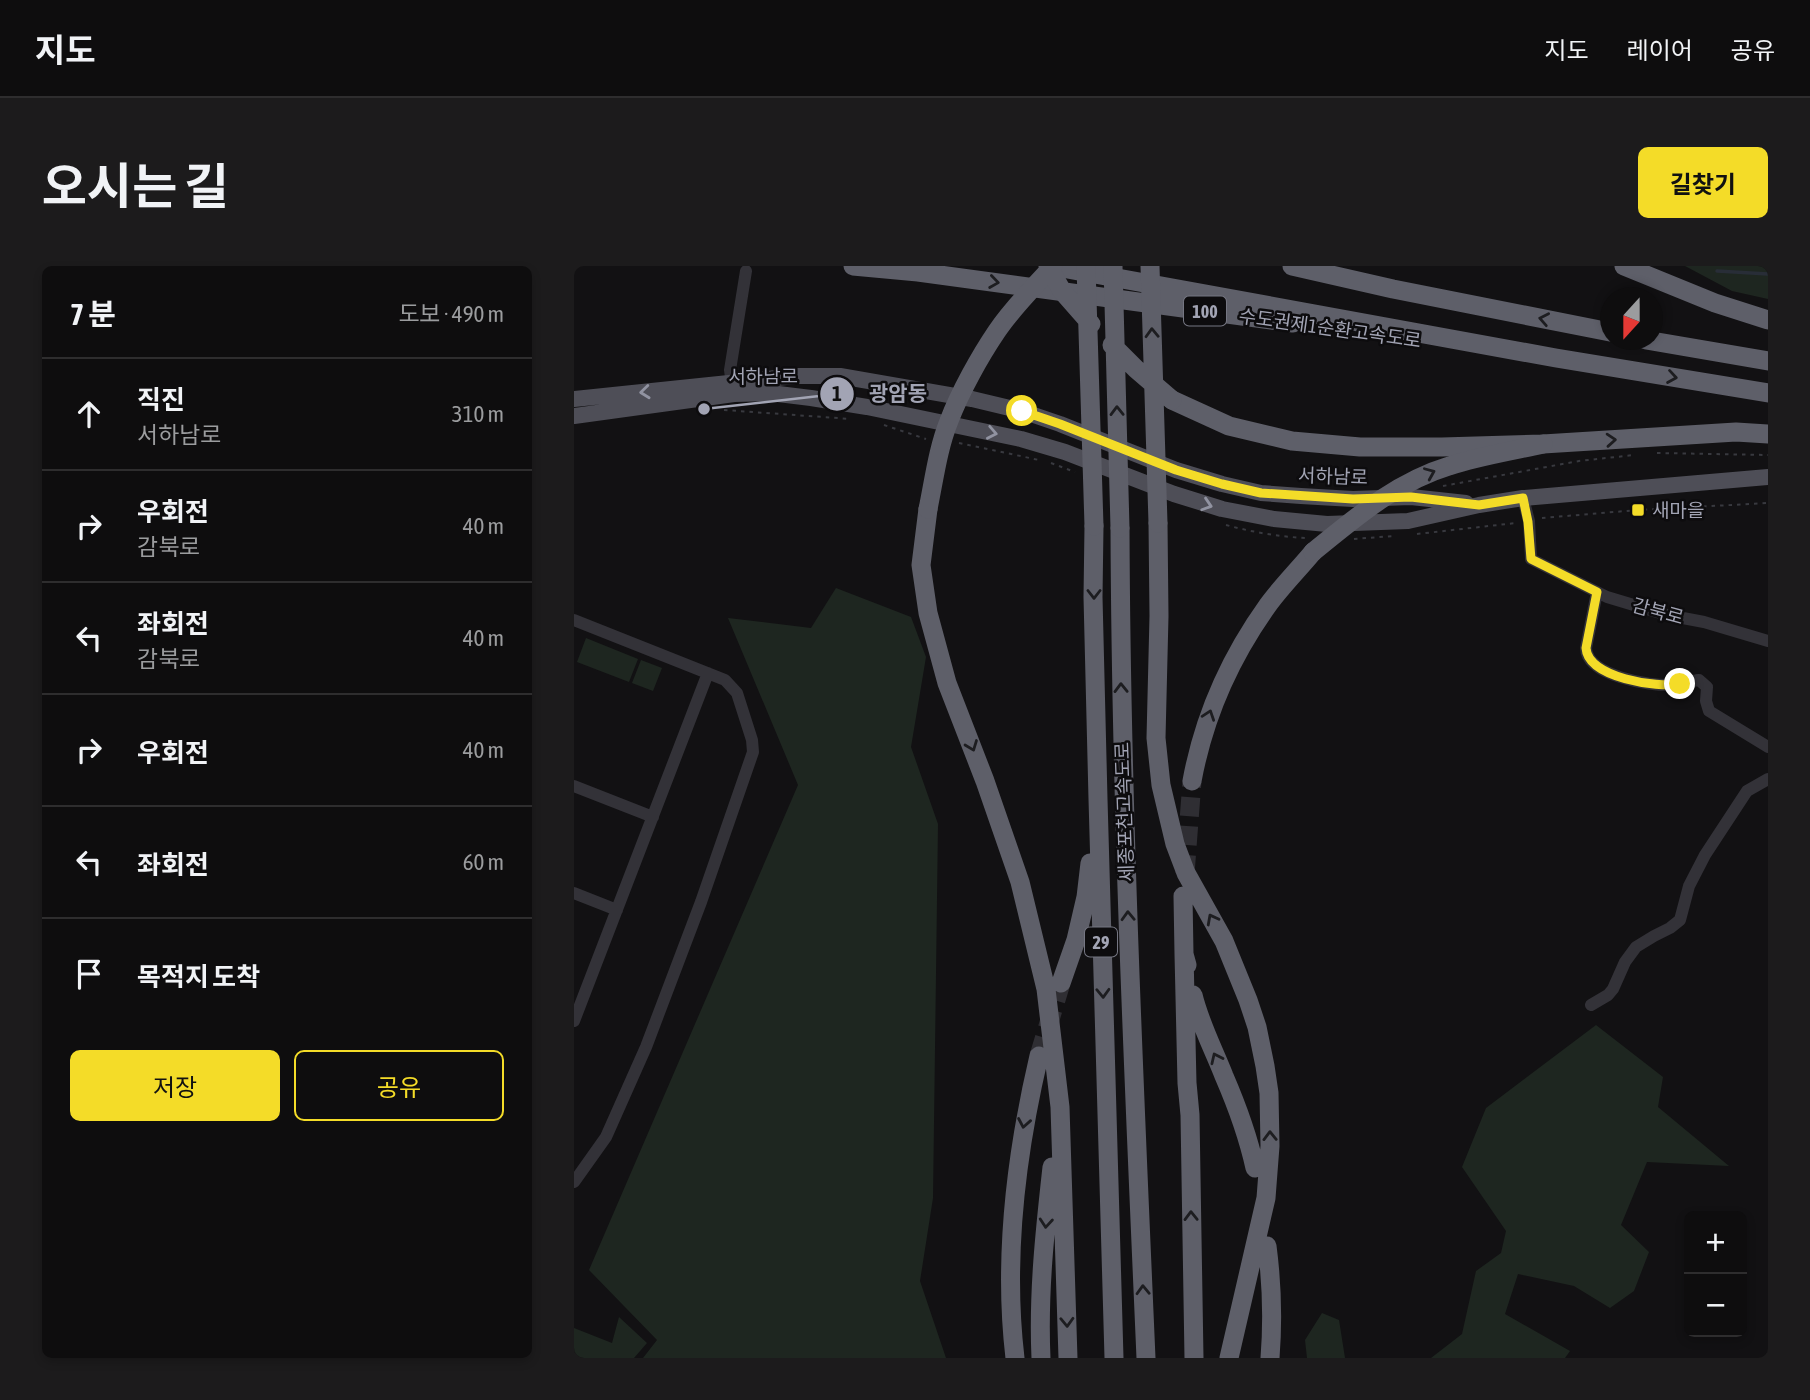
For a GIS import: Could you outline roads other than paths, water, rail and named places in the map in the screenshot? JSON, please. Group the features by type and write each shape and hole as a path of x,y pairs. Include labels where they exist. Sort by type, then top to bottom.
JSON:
{"highway":[{"name":"수도권제1순환고속도로","path":"853,266 932,274 1556,358"},
{"name":"수도권제1순환고속도로","path":"1051,266 1556,358 1768,393"},
{"path":"1068,1358 1060,1107 1046,989 1020,882 947,682 928,613 921,565 928,509 948,421 997,331 1051,266 1062,291 1091,324 1172,400 1229,426 1292,441 1360,447 1442,447 1543,444 1737,432 1768,434"},
{"name":"세종포천고속도로","path":"1086,266 1114,1358"},
{"name":"세종포천고속도로","path":"1113,266 1120,528 1120,690 1146,1358"},
{"path":"1150,266 1158,523 1156,738 1161,785 1175,844 1186,873 1224,941 1248,1000 1257,1027 1269,1093 1270,1146 1266,1198 1229,1358"},
{"path":"1293,266 1393,289 1600,330"},
{"path":"1624,266 1715,303 1768,320"},
{"path":"1663,343 1768,361"},
{"path":"1192,781 1197,752 1212,706 1234,658 1269,604 1314,552 1380,499 1415,480 1448,466 1543,444"},
{"path":"1061,983 1076,940 1086,897 1098,799"},
{"path":"1183,896 1194,1358"},
{"path":"1184,954 1198,1016 1238,1111 1255,1168"},
{"path":"1015,1358 1011,1270 1016,1191 1024,1123 1039,1056"},
{"path":"1041,1358 1041,1284 1045,1222 1060,1107"},
{"path":"1105,1358 1109,1221"},
{"path":"1267,1246 1272,1278 1273,1326 1270,1358"}],"main road":[{"name":"서하남로","path":"574,416 796,376 840,376 972,399 1022,411 1176,470 1261,493 1353,499 1411,497 1479,505"},
{"name":"서하남로","path":"574,400 733,389 867,407 1020,439 1065,452 1174,494 1222,509 1274,520 1327,524 1408,521 1523,498 1768,477"}],"street":[{"path":"733,389 730,370 746,271"},
{"name":"감북로","path":"1523,498 1531,559 1607,597 1768,641"},
{"path":"1597,592 1586,648 1586,654 1594,665 1613,675 1646,682 1672,685 1699,680 1707,687 1706,701 1709,710 1768,747"},
{"path":"574,620 725,680 737,693 745,714 753,752 701,902 646,1047 606,1138 574,1182"},
{"path":"574,1021 578,1000 617,909 708,673"},
{"path":"1591,1005 1613,989 1625,962 1636,947 1680,920 1689,886 1705,855 1747,791 1768,779"},
{"path":"574,786 653,817"},
{"path":"574,893 617,909"}],"waterway":[{"path":"1717,271 1768,274"}],"tunnel":[{"path":"1185,874 1192,781"},
{"path":"1039,1056 1061,983"}],"place":[{"name":"광암동","path":"704,409"},
{"name":"새마을","path":"1638,510"}]}
